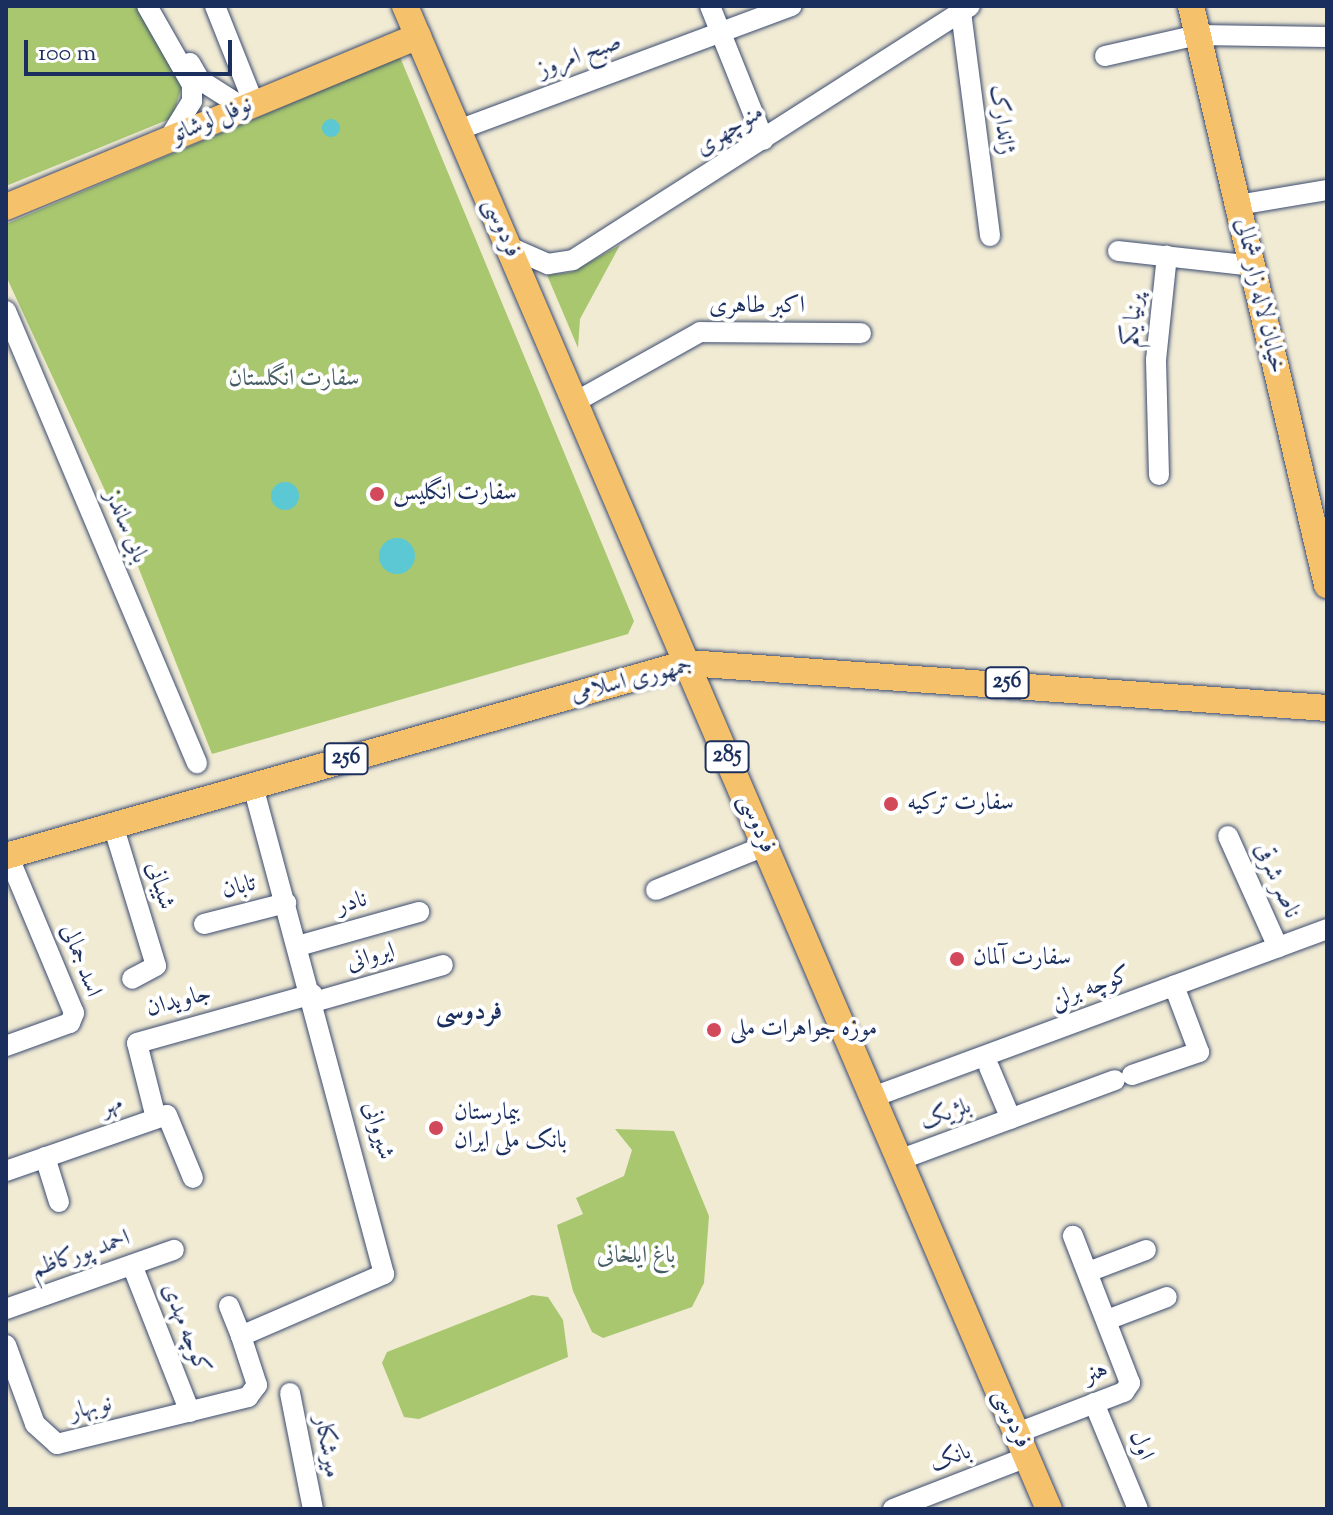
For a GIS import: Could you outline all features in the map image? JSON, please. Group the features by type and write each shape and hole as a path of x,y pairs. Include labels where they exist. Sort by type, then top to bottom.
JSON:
{"main road":[{"name":"فردوسی","path":"405,6 1049,1509"},
{"name":"خیابان لاله زار شمالی","path":"1191,6 1327,585"},
{"name":"نوفل لوشاتو","path":"6,207 418,36"},
{"name":"جمهوری اسلامی","path":"7,856 687,663 1320,702"}],"street":[{"path":"147,6 196,83 249,106"},
{"path":"157,6 196,83 192,101 168,140"},
{"path":"215,6 249,106"},
{"path":"710,6 764,140"},
{"name":"صبح امروز","path":"458,130 792,6"},
{"name":"منوچهری","path":"509,247 548,264 573,260 966,9"},
{"name":"ژاندارک","path":"966,9 990,236"},
{"path":"1105,56 1198,35 1327,37"},
{"path":"1238,205 1327,190"},
{"path":"1118,251 1253,266"},
{"name":"پرنیا یکم","path":"1159,475 1156,360 1167,256"},
{"name":"بابی ساندز","path":"6,311 197,763"},
{"name":"اکبر طاهری","path":"575,402 700,332 861,333"},
{"name":"شیروانی","path":"241,1336 378,1282 386,1260 253,786"},
{"name":"شیبانی","path":"113,825 155,962 155,971 132,979"},
{"name":"ناصر شرقی","path":"1228,836 1278,947"},
{"path":"656,890 765,846"},
{"name":"اسد جمالی","path":"6,1046 70,1023 74,1013 7,856"},
{"name":"تابان","path":"204,924 286,903"},
{"name":"نادر","path":"298,946 419,912"},
{"name":"کوچه برلن","path":"873,1097 1327,929"},
{"name":"ایروانی","path":"313,998 443,965"},
{"name":"بلژیک","path":"899,1160 1199,1052 1174,986"},
{"name":"جاویدان","path":"156,1118 137,1043 313,998"},
{"name":"بلژیک","path":"989,1067 1021,1118"},
{"name":"مهر","path":"6,1171 156,1118 176,1120 193,1178"},
{"path":"45,1157 59,1202"},
{"name":"هنر","path":"1022,1445 1130,1383 1073,1236"},
{"name":"احمد پورکاظم","path":"6,1309 174,1250"},
{"path":"1088,1272 1146,1250"},
{"name":"کوچه مهدی","path":"132,1265 190,1412"},
{"path":"1107,1320 1167,1297"},
{"path":"229,1306 241,1336"},
{"name":"نوبهار","path":"6,1345 35,1424 51,1443 248,1397 257,1385 241,1336"},
{"name":"میرشکار","path":"290,1393 313,1509"},
{"name":"اول","path":"1094,1403 1138,1509"},
{"name":"بانک","path":"893,1509 1022,1445"}],"green space":[{"path":"6,6 141,6 184,80 172,118 6,186"},
{"name":"سفارت انگلستان","path":"400,57 634,621 628,634 212,754 126,536 6,276 6,224"},
{"path":"620,245 580,319 578,348 547,275 572,272"},
{"name":"باغ ایلخانی","path":"615,1129 674,1131 709,1216 704,1283 692,1307 603,1338 592,1332 573,1291 557,1225 583,1214 576,1198 624,1176 632,1150"},
{"path":"532,1295 548,1297 563,1320 568,1357 419,1419 404,1417 382,1363 387,1352"}],"water":[{"path":"331,119 340,128 331,137 322,128"},
{"path":"285,482 295,486 299,496 295,506 285,510 275,506 271,496 275,486"},
{"path":"397,538 410,543 415,556 410,569 397,574 384,569 379,556 384,543"}],"place":[{"name":"سفارت انگلیس","path":"377,494"},
{"name":"سفارت ترکیه","path":"891,804"},
{"name":"سفارت آلمان","path":"957,959"},
{"name":"موزه جواهرات ملی","path":"714,1030"},
{"name":"بیمارستان بانک ملی ایران","path":"436,1128"}],"district":[{"name":"فردوسی","path":"469,1013"}]}
